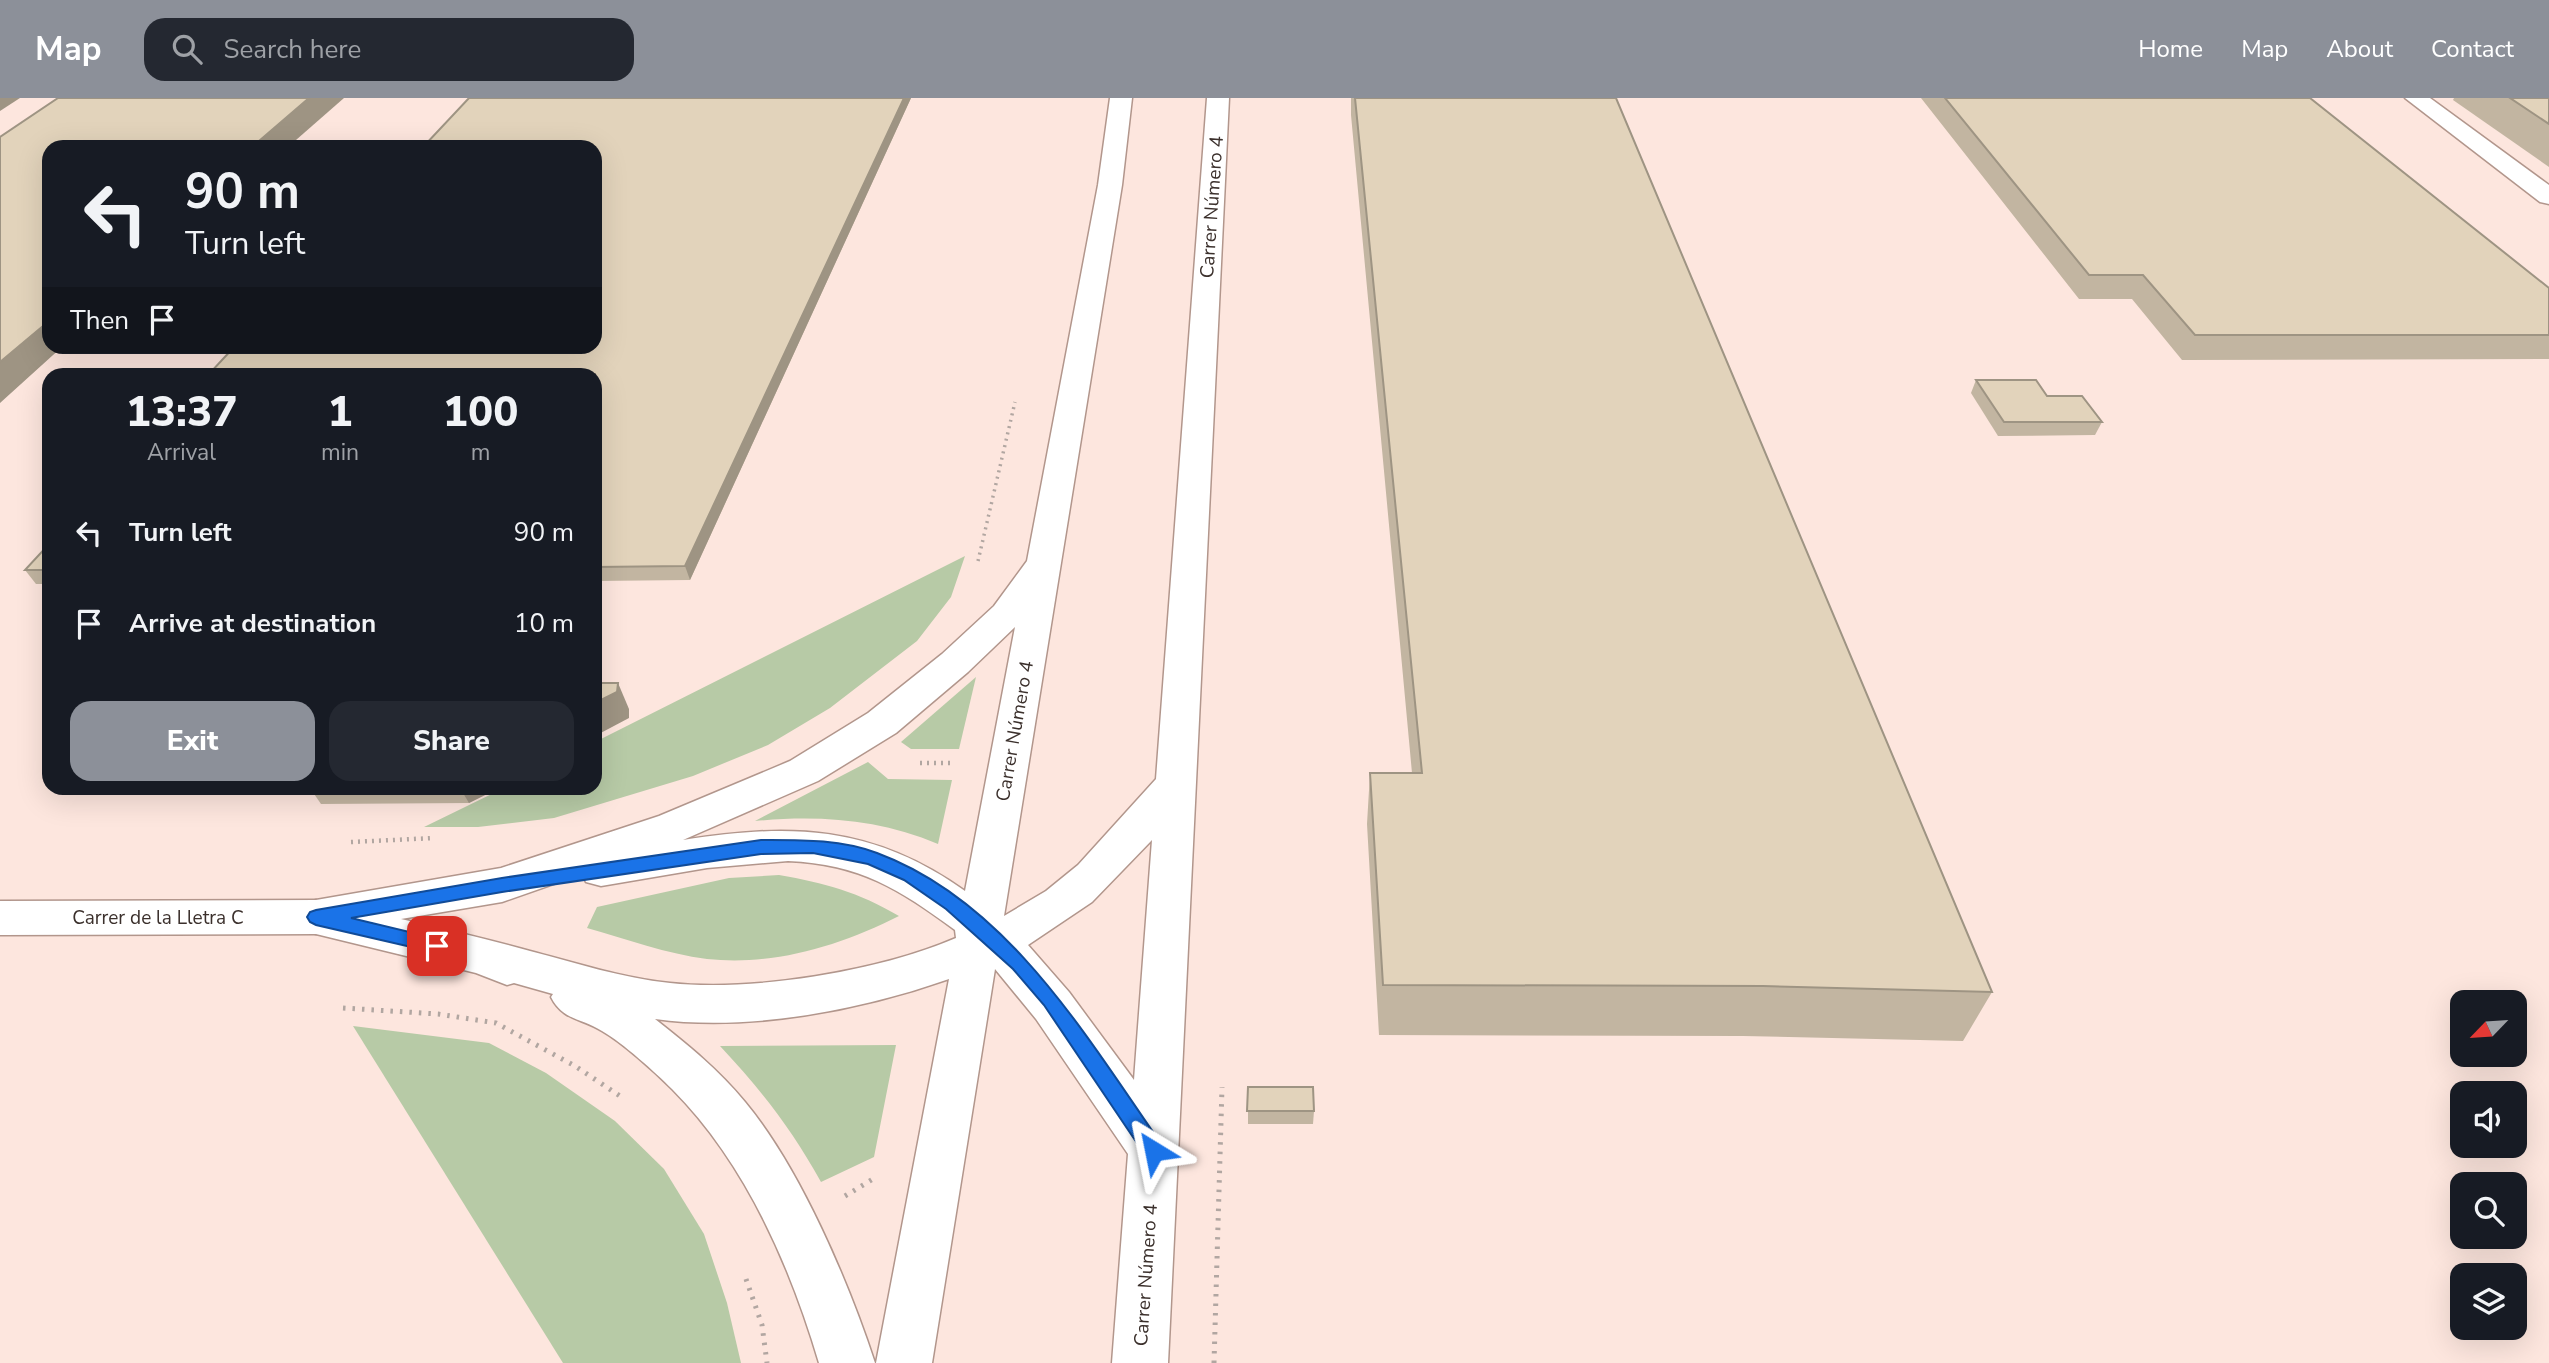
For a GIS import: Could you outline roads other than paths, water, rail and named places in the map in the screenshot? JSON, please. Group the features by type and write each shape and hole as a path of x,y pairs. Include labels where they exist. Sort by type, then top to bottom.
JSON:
{"street":[{"name":"Carrer Número 4","path":"1140,1363 1218,98"},
{"path":"2416,98 2549,197"},
{"name":"Carrer Número 4","path":"904,1363 984,939 1046,555 1110,185 1120,99"},
{"path":"502,885 674,827 804,771 883,723 955,663 1007,614 1046,555"},
{"path":"316,917 656,1000 727,1004 814,994 884,981 947,962 984,939 1024,927 1098,873 1175,784"},
{"path":"316,917 502,885 761,847 813,846 871,858 910,875 952,904 984,939 1020,964 1051,1000 1154,1151"},
{"name":"Carrer de la Lletra C","path":"0,918 316,917"},
{"path":"485,957 619,1017 688,1073 729,1118 764,1172 792,1226 831,1312 847,1363"}]}
